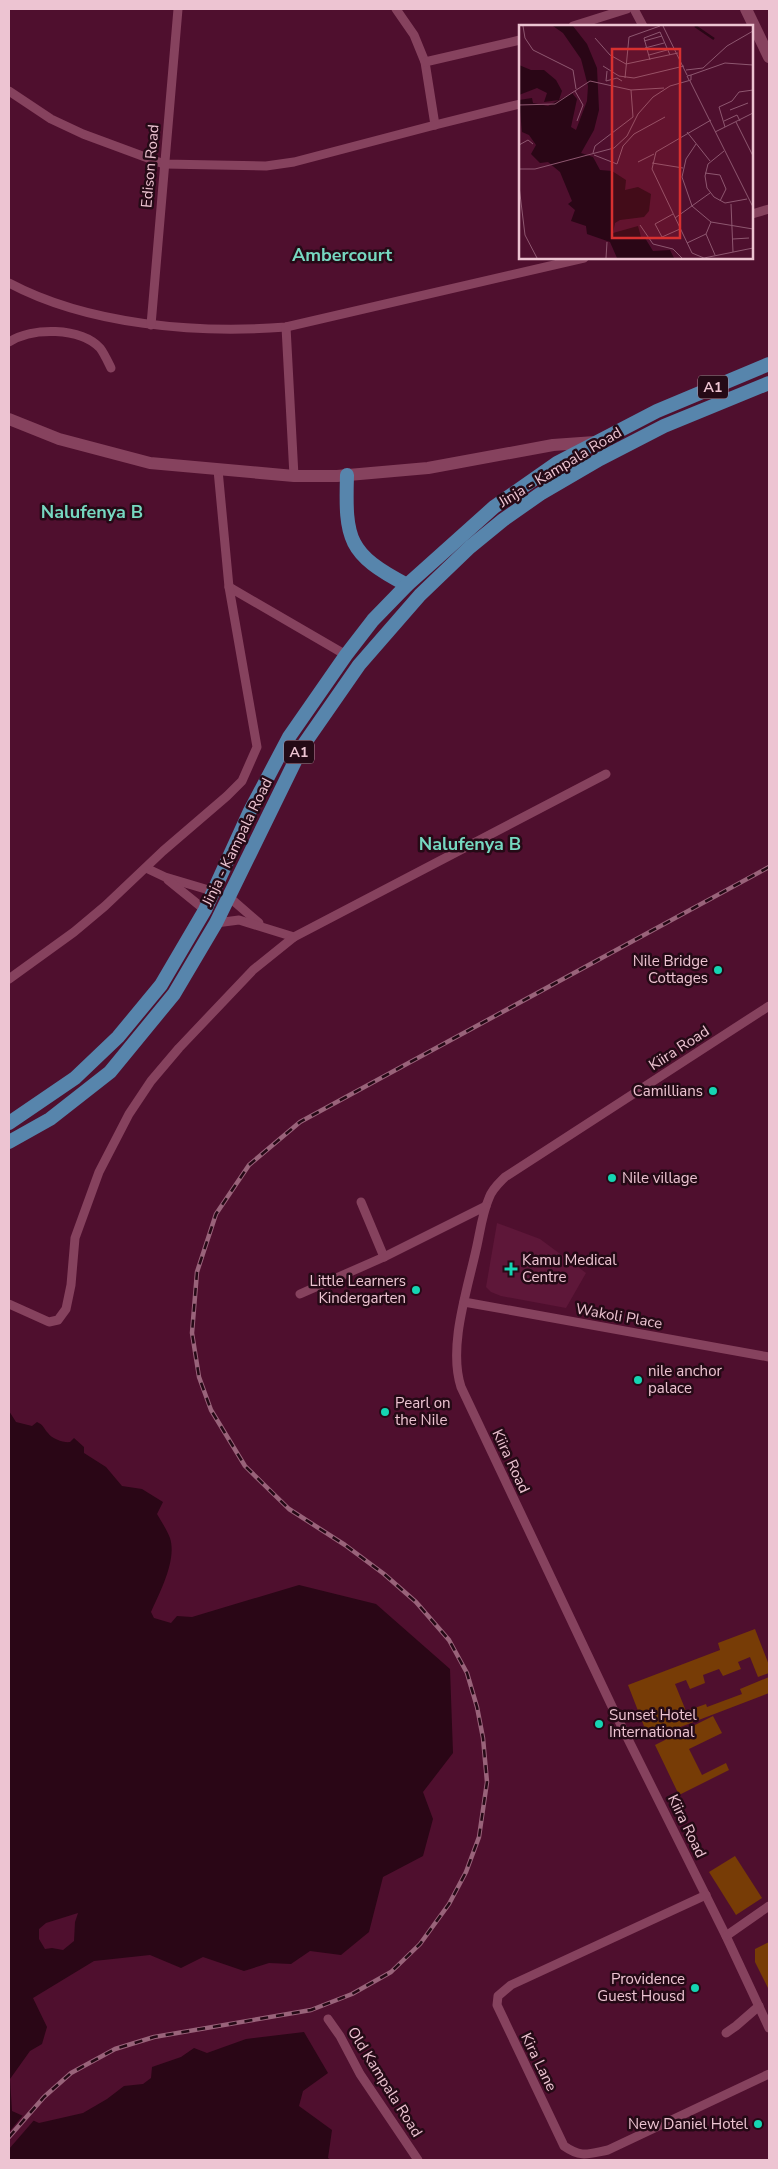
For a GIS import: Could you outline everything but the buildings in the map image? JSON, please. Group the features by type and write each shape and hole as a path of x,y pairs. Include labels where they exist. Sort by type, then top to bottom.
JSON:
{"highway":[{"name":"Jinja - Kampala Road","path":"9,1124 75,1078 118,1037 161,984 205,910 250,811 289,738 346,655 373,620 407,586 494,507 557,463 657,411 769,364"},
{"name":"Jinja - Kampala Road","path":"9,1142 50,1119 110,1072 174,994 229,898 302,747 331,704 387,631 420,595 470,548 540,494 600,459 664,426 769,383"},
{"path":"347,475 347,525 351,538 364,557 383,573 407,586"}],"main road":[{"path":"746,9 751,25"},
{"path":"756,43 769,56"},
{"path":"9,419 60,439 150,463 294,476 347,475 428,468 552,445 595,442"}],"street":[{"name":"Edison Road","path":"151,325 178,9"},
{"path":"396,9 414,34 425,62 434,124"},
{"path":"576,25 627,9"},
{"path":"634,9 642,25"},
{"path":"425,62 519,40"},
{"path":"9,90 51,119 75,131 164,164 266,166 294,162 434,124 519,104"},
{"path":"753,214 769,209"},
{"path":"9,283 80,311 151,325 258,329 286,327 580,259"},
{"path":"286,327 294,476"},
{"path":"9,342 13,339 37,333 60,331 83,335 100,348 111,368"},
{"path":"9,979 80,927 227,796 242,780 257,747 229,587 218,470"},
{"path":"229,587 346,655"},
{"path":"9,1304 49,1322 58,1320 66,1308 75,1238 99,1172 129,1114 151,1081 179,1048 253,970 294,937 606,774"},
{"path":"146,868 165,877 212,891"},
{"path":"165,877 205,910"},
{"path":"229,898 266,928"},
{"path":"216,923 239,920 294,937"},
{"name":"Kiira Road","path":"769,1006 505,1177 495,1187 486,1206 464,1302 456,1360 456,1372 461,1387 617,1718 706,1895 769,2028"},
{"path":"361,1202 384,1257"},
{"path":"300,1294 384,1257 486,1206"},
{"name":"Wakoli Place","path":"464,1302 769,1357"},
{"name":"Kira Lane","path":"706,1895 511,1985 498,1996 497,2005 564,2146 574,2154 588,2154 608,2150 769,2074"},
{"path":"726,1936 769,1906"},
{"path":"726,2033 759,2006"},
{"name":"Old Kampala Road","path":"328,2019 340,2036 360,2074 418,2160"}],"shaded area":[{"path":"497,1223 540,1239 586,1273 566,1308 501,1296 491,1292 486,1287"},
{"path":"9,1411 16,1422 32,1426 37,1422 52,1437 58,1440 70,1442 74,1438 84,1447 84,1453 106,1467 122,1486 142,1489 163,1502 157,1514 166,1529 172,1547 163,1586 151,1612 154,1618 171,1623 177,1616 192,1617 299,1585 376,1604 450,1669 453,1753 423,1792 433,1819 423,1856 383,1877 369,1932 341,1955 310,1951 291,1964 269,1963 244,1971 203,1957 181,1968 150,1955 94,1961 33,1998 47,2027 42,2044 30,2051 10,2079 12,2111 39,2123 83,2113 107,2099 124,2086 143,2084 151,2078 152,2067 181,2057 194,2048 207,2053 246,2039 304,2032 328,2073 303,2091 299,2106 332,2130 328,2158 331,2160 9,2160","holes":["78,1913 75,1922 74,1941 63,1950 45,1949 39,1939 39,1929 46,1923"]},
{"path":"755,1629 769,1665 769,1673 758,1677 750,1657 738,1662 741,1669 723,1676 719,1669 703,1675 705,1683 690,1689 686,1680 675,1684 686,1711 706,1704 707,1707 742,1694 740,1689 769,1677 769,1693 649,1739 628,1685 720,1650 718,1643"},
{"path":"713,1716 722,1733 689,1749 702,1775 726,1763 729,1770 679,1795 655,1745"},
{"path":"735,1856 762,1898 736,1915 709,1872"},
{"path":"769,1942 769,1990 755,1962 755,1949"}],"pier":[{"path":"24,2114 35,2119 9,2149 9,2132"}],"railway":[{"path":"9,2137 44,2097 71,2073 115,2049 154,2037 311,2010 352,1994 391,1972 420,1944 449,1904 466,1872 479,1837 487,1782 483,1738 477,1707 467,1673 449,1640 416,1602 384,1574 345,1545 289,1509 245,1466 211,1410 199,1377 192,1333 197,1272 216,1214 249,1165 300,1122 769,867"}],"place":[{"name":"Nile Bridge Cottages","path":"718,970"},
{"name":"Camillians","path":"713,1091"},
{"name":"Nile village","path":"612,1178"},
{"name":"Kamu Medical Centre","path":"511,1269"},
{"name":"Little Learners Kindergarten","path":"416,1290"},
{"name":"nile anchor palace","path":"638,1380"},
{"name":"Pearl on the Nile","path":"385,1412"},
{"name":"Sunset Hotel International","path":"599,1724"},
{"name":"Providence Guest Housd","path":"695,1988"},
{"name":"New Daniel Hotel","path":"758,2124"}],"district":[{"name":"Ambercourt","path":"342,255"},
{"name":"Nalufenya B","path":"92,512"},
{"name":"Nalufenya B","path":"470,844"}]}
